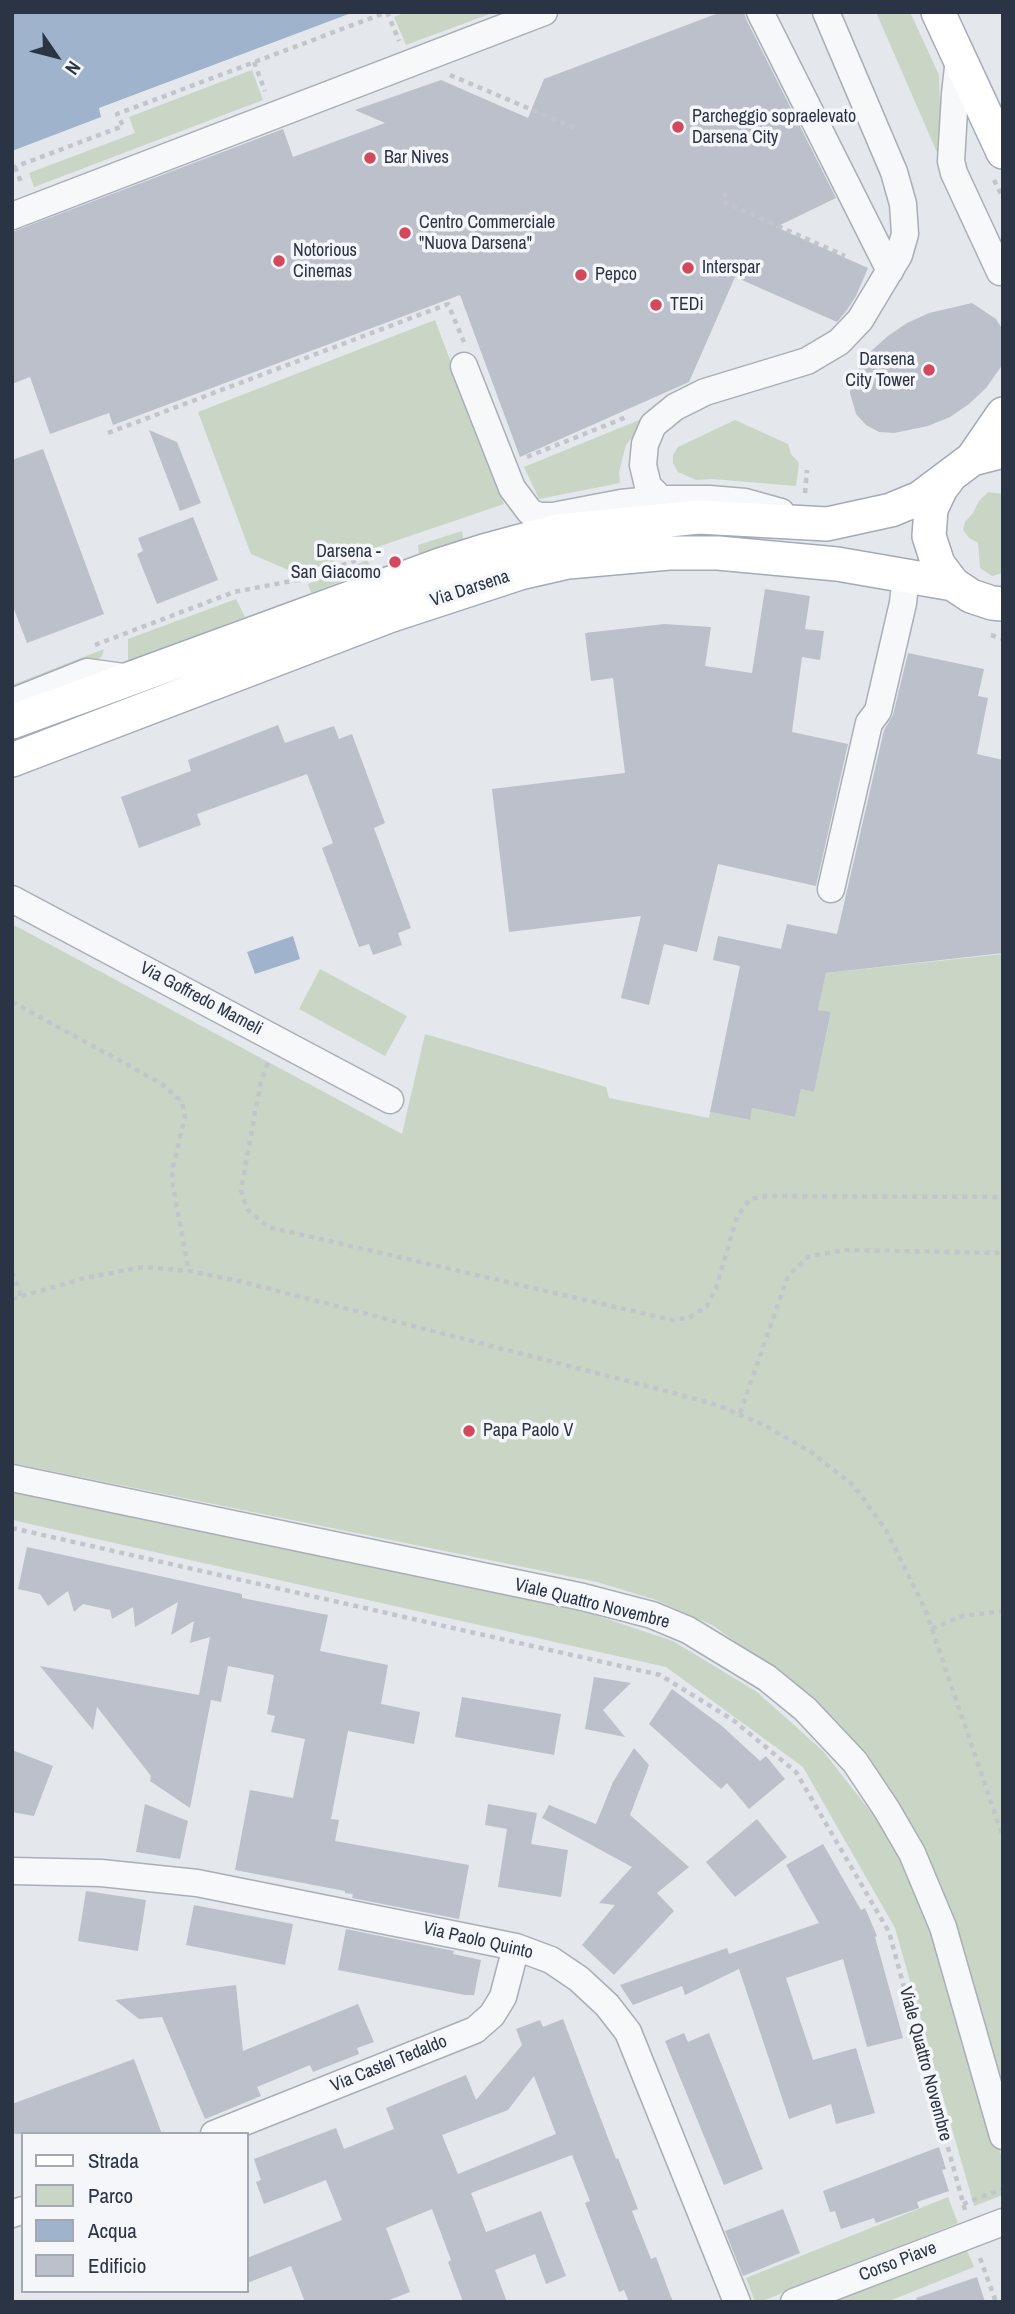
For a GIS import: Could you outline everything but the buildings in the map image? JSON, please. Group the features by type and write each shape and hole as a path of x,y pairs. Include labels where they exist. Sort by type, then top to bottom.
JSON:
{"main road":[{"path":"939,12 997,162"},
{"path":"953,584 938,564 929,536 932,509 941,488 976,460 1003,414"},
{"name":"Via Darsena","path":"12,722 440,565 558,531 699,517 815,513 901,506 920,498 976,460"},
{"name":"Via Darsena","path":"12,760 389,616 520,573 568,562 657,554 718,553 837,564 953,584 996,612"}],"street":[{"path":"12,215 409,54 544,12"},
{"path":"760,12 890,271"},
{"path":"661,499 648,486 642,465 645,444 653,425 675,407 705,392 807,361 839,342 860,320 899,255 905,234 903,204 894,172 826,12"},
{"path":"959,58 954,94 951,161 954,173 1000,272"},
{"name":"Via Darsena","path":"466,359 512,488 530,512 539,516 661,499 745,502 815,513"},
{"path":"831,889 869,723 878,711 903,603 906,575"},
{"name":"Via Darsena","path":"12,702 87,672 131,678"},
{"name":"Via Goffredo Mameli","path":"12,899 390,1100"},
{"name":"Viale Quattro Novembre","path":"12,1478 583,1597 652,1615 688,1630 767,1678 805,1709 855,1762 912,1853 943,1927 1003,2136"},
{"name":"Via Paolo Quinto","path":"12,1871 101,1873 197,1883 516,1947 551,1960 579,1979 607,2004 628,2032 737,2302"},
{"name":"Via Castel Tedaldo","path":"219,2132 475,2030 492,2015 503,1997 516,1947"},
{"name":"Corso Piave","path":"794,2302 1003,2222"}],"path":[{"path":"12,186 21,182 14,167 123,125 117,114 387,12 409,54 575,128 576,124"},
{"path":"254,62 267,98"},
{"path":"997,162 1003,198"},
{"path":"726,193 722,201 845,256"},
{"path":"108,433 448,304 466,359"},
{"path":"525,457 634,414"},
{"path":"807,470 815,513"},
{"path":"996,612 1003,639"},
{"path":"12,1002 138,1070 163,1085 182,1102 185,1117 172,1171 189,1271"},
{"path":"276,1039 261,1082 241,1190 247,1209 268,1227 662,1318 689,1318 707,1306 716,1288 737,1217 750,1199 766,1196 1003,1197"},
{"path":"740,1413 788,1276 808,1257 843,1250 1003,1253"},
{"path":"12,1299 85,1278 143,1268 189,1271 239,1281 666,1391 740,1413 766,1426 811,1452 854,1486 886,1530 925,1609 1003,1837"},
{"path":"12,1272 21,1296"},
{"name":"Viale Quattro Novembre","path":"12,1528 660,1675 733,1720 796,1772 889,1932 963,2204 1003,2189"},
{"path":"932,1629 962,1616 1003,1611"},
{"path":"972,2234 996,2302"}],"green space":[{"path":"406,12 495,12 406,45 394,17"},
{"path":"876,12 910,12 939,75 942,164"},
{"path":"252,70 263,100 34,187 29,173 135,133 129,117"},
{"path":"435,320 504,504 298,574 251,554 198,412"},
{"path":"649,416 626,445 619,472 620,483 539,499 524,467"},
{"path":"735,420 788,444 791,454 799,463 796,486 696,480 678,472 673,463 673,455 678,447"},
{"path":"988,492 1003,494 1003,573 992,576 980,568 978,543 969,538 963,530 965,522"},
{"path":"462,531 464,543 419,556 418,545"},
{"path":"367,560 372,569 311,593 308,584"},
{"path":"236,599 245,617 128,662 128,639"},
{"path":"104,649 98,660 12,694 12,685"},
{"path":"12,924 402,1134 425,1034 606,1087 609,1098 709,1118 710,1112 749,1120 752,1108 795,1117 801,1089 814,1091 831,1013 818,1010 826,973 1003,954 1003,2091 958,1932 925,1854 767,1664 712,1625 656,1600 597,1582 12,1463"},
{"path":"320,969 407,1016 385,1056 299,1009"},
{"path":"12,1488 580,1610 673,1641 757,1692 823,1751 892,1839 934,1930 1003,2162 1003,2195 974,2206 895,1928 803,1767 666,1667 12,1520"},
{"path":"948,2197 958,2223 755,2302 746,2278"},
{"path":"963,2241 974,2267 887,2302 811,2302"}],"water":[{"path":"12,12 354,12 99,108 101,117 12,151"},
{"path":"293,936 300,959 255,974 247,952"}],"place":[{"name":"Parcheggio sopraelevato Darsena City","path":"678,127"},
{"name":"Bar Nives","path":"370,158"},
{"name":"Centro Commerciale \"Nuova Darsena\"","path":"405,233"},
{"name":"Notorious Cinemas","path":"279,261"},
{"name":"Interspar","path":"688,268"},
{"name":"Pepco","path":"581,275"},
{"name":"TEDi","path":"656,305"},
{"name":"Darsena City Tower","path":"929,370"},
{"name":"Darsena - San Giacomo","path":"395,562"},
{"name":"Papa Paolo V","path":"469,1431"}]}
